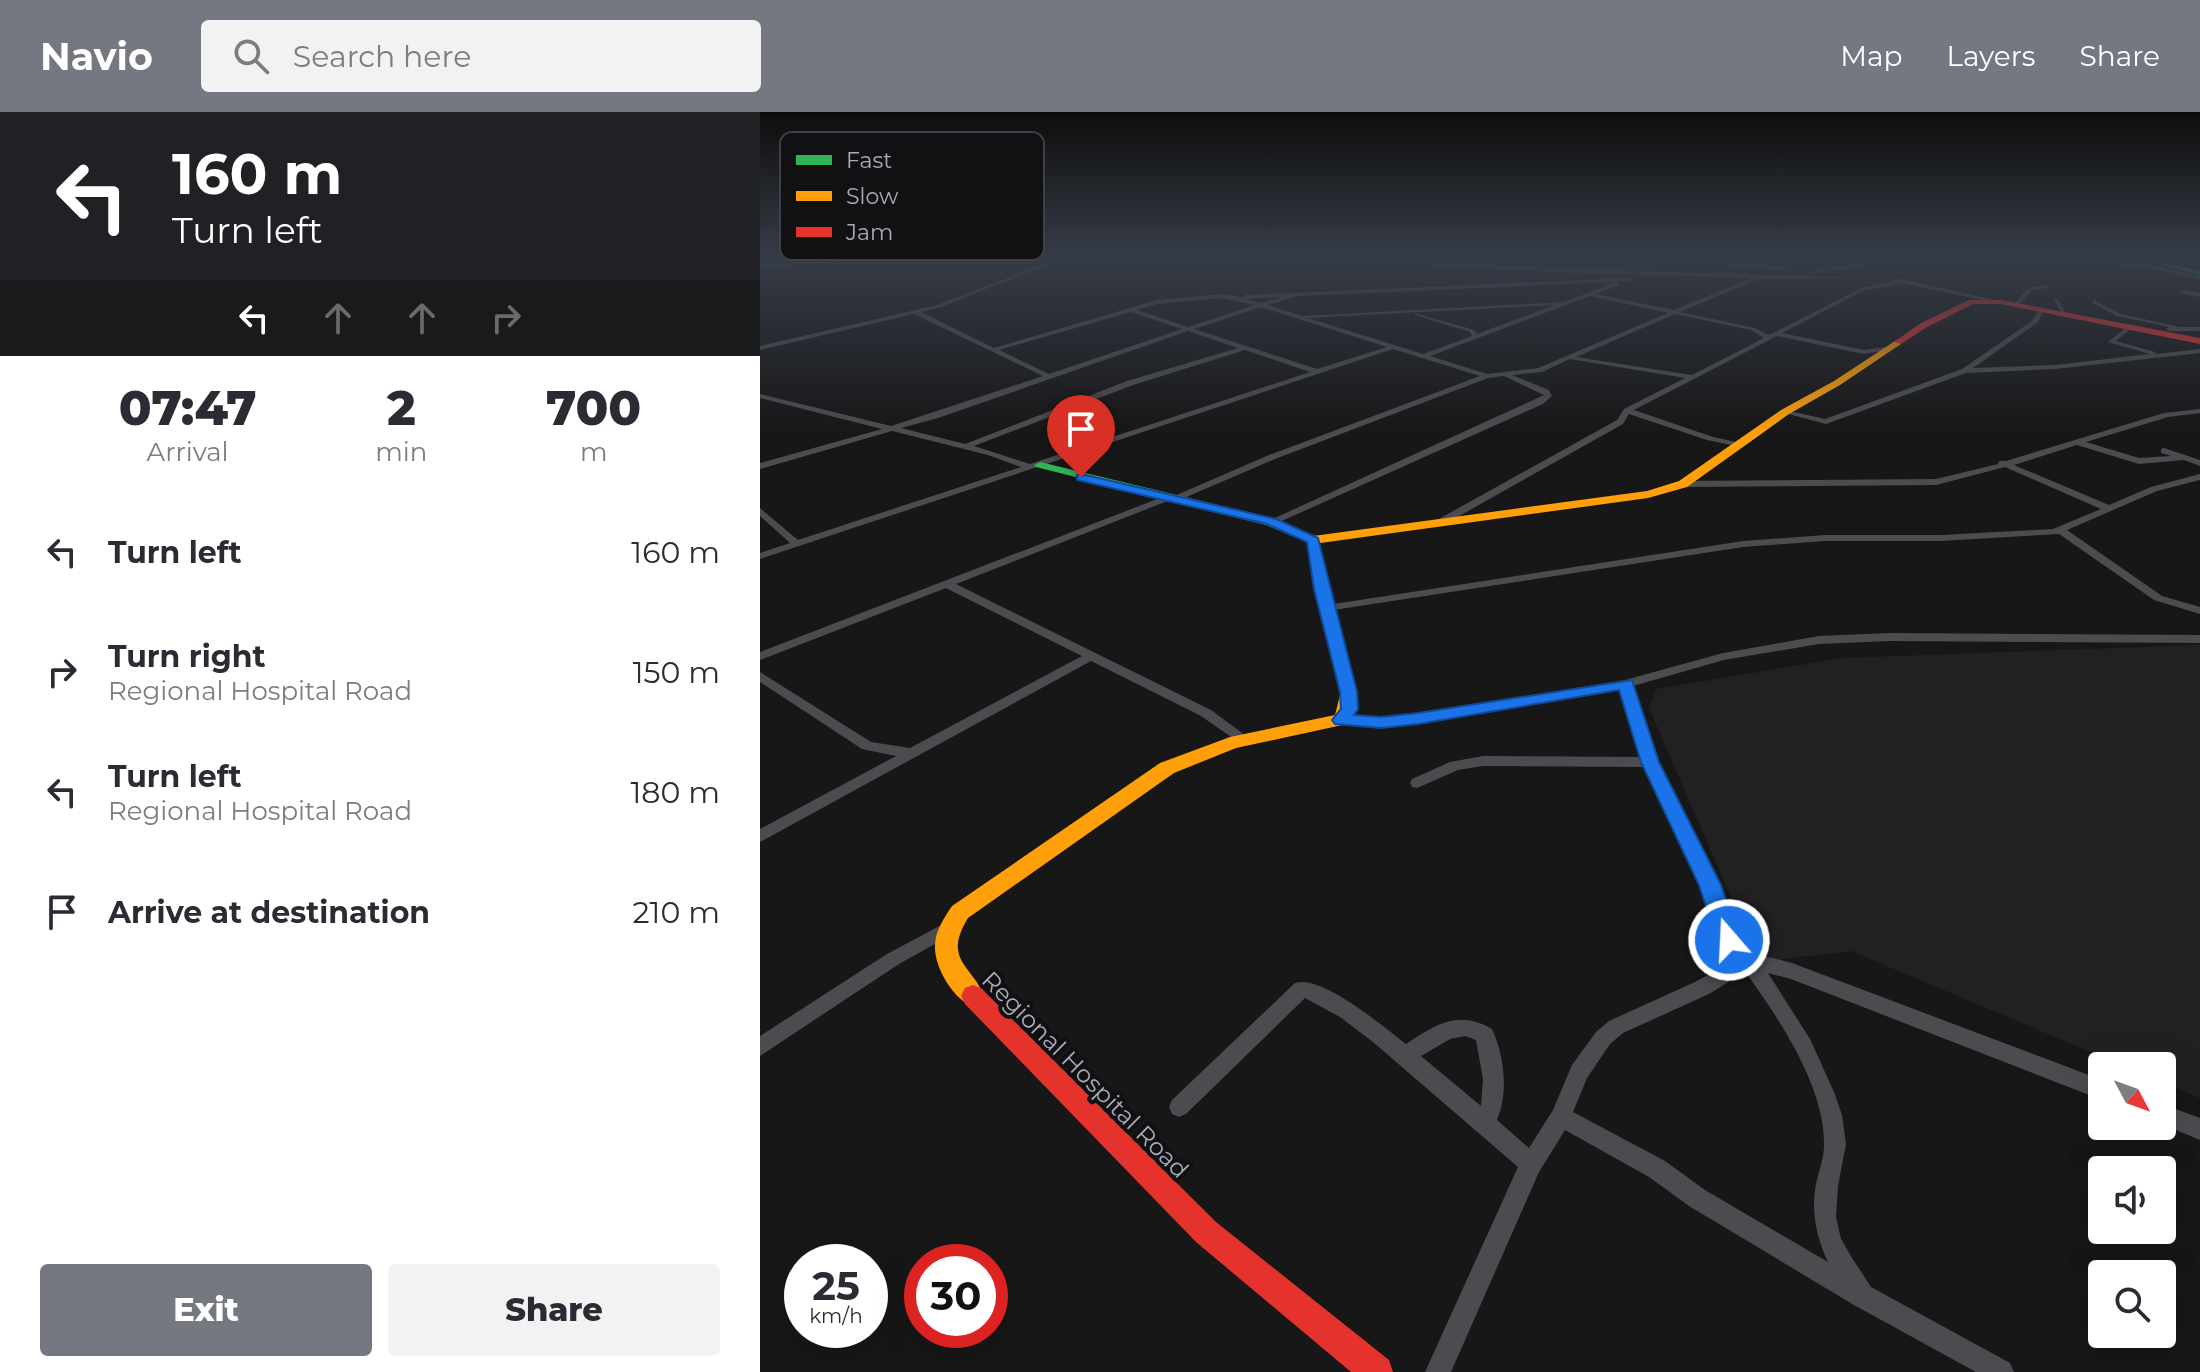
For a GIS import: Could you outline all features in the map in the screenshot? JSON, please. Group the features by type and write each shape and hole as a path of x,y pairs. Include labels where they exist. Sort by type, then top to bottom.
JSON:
{"main road":[{"path":"1036,466 1271,522 1313,540 1648,494 1683,484 1785,412 1942,316"},
{"path":"2090,316 2131,326 2170,330 2200,341"},
{"path":"947,929 960,912 1167,768 1194,754 1242,738 1341,720 1349,709 1349,692 1313,540"},
{"name":"Regional Hospital Road","path":"947,929 943,947 955,977 1206,1232 1377,1372"}],"street":[{"path":"760,348 900,316"},
{"path":"924,316 1050,377"},
{"path":"993,350 1111,316"},
{"path":"1149,316 1318,372"},
{"path":"760,466 890,430 1231,316"},
{"path":"1296,316 1487,376"},
{"path":"1428,316 1472,331 1476,336"},
{"path":"1426,355 1529,316"},
{"path":"760,656 1487,376 1539,370 1661,316"},
{"path":"1694,316 1773,336 1864,352 1886,349"},
{"path":"1441,522 1620,422 1627,411 1812,316"},
{"path":"1785,412 1826,422 1965,371 2043,316"},
{"path":"2122,316 2170,330 2200,329"},
{"path":"2131,326 2111,342 2165,356"},
{"path":"760,556 1395,346"},
{"path":"965,447 1141,379 1244,348"},
{"path":"1965,371 2040,368 2200,351"},
{"path":"1571,357 1694,377"},
{"path":"1271,522 1526,409 1548,396 1546,392 1504,375"},
{"path":"760,396 1036,466"},
{"path":"772,407 785,404"},
{"path":"1627,411 1678,425 1719,442 1738,445"},
{"path":"1683,484 1922,484 1977,473 2167,415 2200,411"},
{"path":"2079,442 2139,461 2183,458"},
{"path":"2164,451 2200,463"},
{"path":"2002,463 2110,509"},
{"path":"1327,608 1743,544 1825,538 2031,535 2061,531 2154,489 2200,477"},
{"path":"760,511 797,544"},
{"path":"2061,531 2158,598 2200,611"},
{"path":"947,584 1206,713 1242,738"},
{"path":"1341,720 1381,722 1418,718 1626,684 1723,657 1819,640 1921,637 2200,639"},
{"path":"760,836 1089,657"},
{"path":"760,676 856,741 887,752 910,753"},
{"path":"1626,684 1650,762 1710,885 1744,965 1777,999 1803,1045 1829,1109 1835,1141 1822,1210 1828,1243 1863,1296"},
{"path":"1417,783 1455,766 1483,761 1650,762"},
{"path":"760,1047 893,959 947,929"},
{"path":"1438,1372 1531,1164 1561,1117 1579,1072 1609,1032 1744,965 1792,971 2088,1085"},
{"path":"1179,1107 1302,989 1310,988 1333,1001 1405,1056 1486,1121 1531,1164"},
{"path":"1405,1056 1463,1025 1474,1027 1485,1035 1494,1092 1492,1111 1486,1121"},
{"path":"1561,1117 1657,1169 1697,1198 1863,1296 2001,1372"},
{"path":"2176,1120 2200,1129"}],"shaded area":[{"path":"2200,645 2200,1098 2176,1088 2176,1052 2091,1052 1851,951 1759,962 1649,708 1656,689 1843,658"}],"traffic: fast":[{"path":"1040,465 1271,522 1313,540 1321,589 1342,668"}],"traffic: slow":[{"path":"1313,540 1648,494 1683,484 1785,412 1837,383 1898,342"},
{"path":"973,996 956,976 947,956 948,936 960,912 1167,768 1230,743 1341,720 1349,701 1342,668"}],"traffic: jam":[{"path":"1898,342 1943,316"},
{"path":"2076,316 2200,341"},
{"path":"973,996 1206,1232 1377,1372"}],"route":[{"path":"1081,477 1271,522 1313,540 1321,589 1349,692 1349,709 1341,720 1381,722 1418,718 1626,684 1650,762 1710,885 1729,940"}]}
